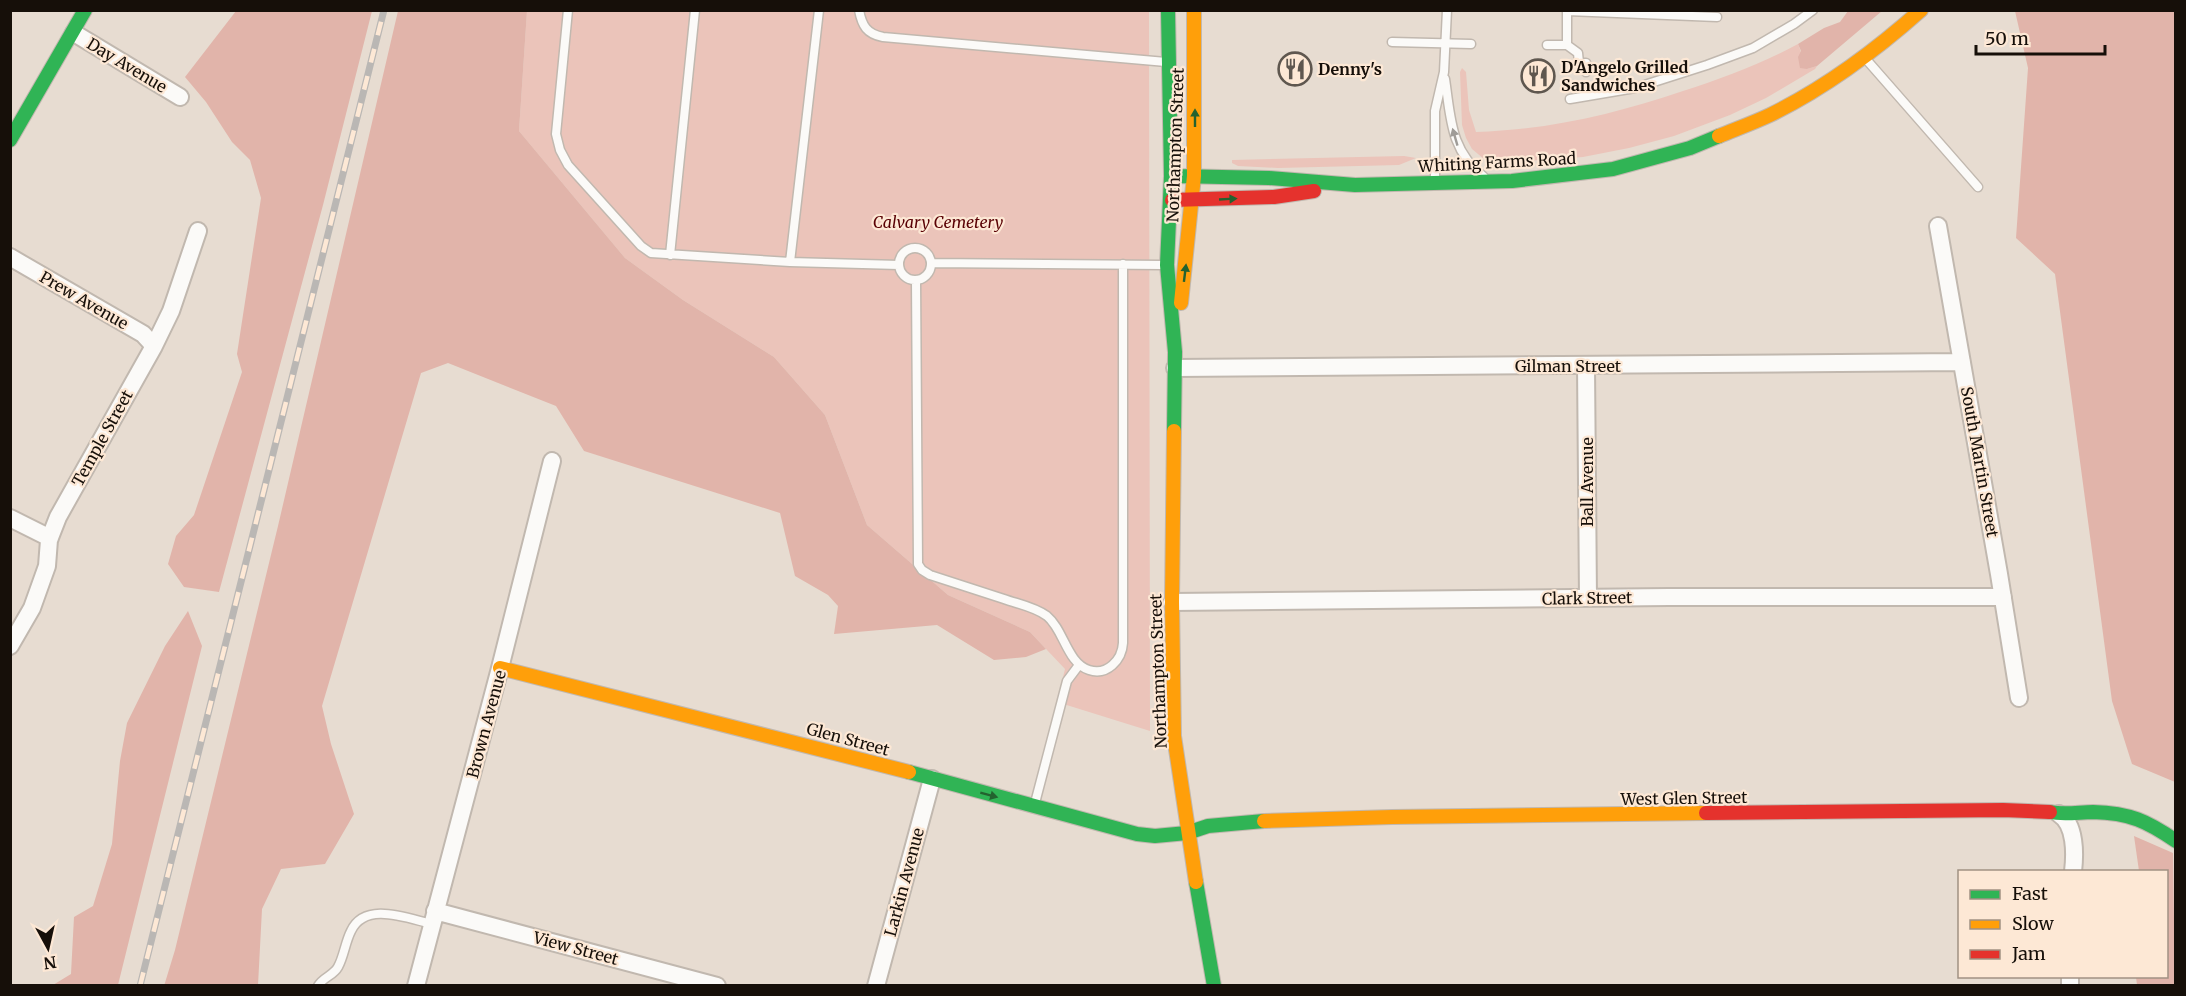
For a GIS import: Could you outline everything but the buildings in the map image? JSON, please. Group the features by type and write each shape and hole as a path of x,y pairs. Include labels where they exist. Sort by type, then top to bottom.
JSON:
{"main road":[{"path":"10,140 74,33 85,10"},
{"name":"Northampton Street","path":"1168,10 1171,176 1167,265 1175,360 1172,602 1174,736 1186,833 1214,986"},
{"name":"Northampton Street","path":"1175,360 1193,200 1194,10"},
{"name":"Whiting Farms Road","path":"1171,176 1269,178 1355,184 1491,182 1604,171 1690,148 1770,115 1822,87 1865,57 1921,10"},
{"name":"Whiting Farms Road","path":"1170,200 1274,196 1355,184"},
{"name":"Glen Street","path":"501,668 834,752 1137,834 1155,836 1186,833"},
{"name":"West Glen Street","path":"1186,833 1208,826 1237,822 1392,817 2003,810 2046,811 2059,814 2092,812 2123,814 2150,823 2175,841"}],"street":[{"name":"Day Avenue","path":"74,33 180,97"},
{"name":"South Martin Street","path":"1938,226 2019,698"},
{"name":"Temple Street","path":"10,646 32,608 47,566 50,538 58,517 154,346 171,311 198,231"},
{"name":"Prew Avenue","path":"10,257 143,334 154,346"},
{"name":"Gilman Street","path":"1175,360 1586,366 1962,362"},
{"name":"Ball Avenue","path":"1586,366 1588,598"},
{"name":"Brown Avenue","path":"416,986 501,668 552,461"},
{"path":"10,518 50,538"},
{"name":"Clark Street","path":"1172,602 2003,597"},
{"name":"Larkin Avenue","path":"876,986 932,779"},
{"path":"2059,814 2064,817 2070,831 2074,852 2073,870"},
{"name":"View Street","path":"433,918 717,986"}],"lane":[{"path":"568,10 556,134 560,150 568,165 641,246 651,253 670,255 899,265"},
{"path":"670,255 695,10"},
{"path":"790,262 819,10"},
{"path":"859,10 863,26 868,32 883,37 1170,63"},
{"path":"1435,183 1435,111 1444,72 1448,10"},
{"path":"1570,99 1635,88 1707,65 1753,48 1813,10"},
{"path":"1567,45 1567,11 1717,17"},
{"path":"1392,42 1471,44"},
{"path":"1547,45 1567,45 1578,53 1579,63 1586,63 1586,72"},
{"path":"1865,57 1978,188"},
{"path":"1444,72 1456,144 1477,171 1491,182"},
{"path":"913,248 927,254 931,263 925,276 916,280 903,275 899,265 904,253 913,248"},
{"path":"931,263 1167,265"},
{"path":"916,280 918,564 922,570 930,574 1034,609 1047,616 1056,626 1079,665 1090,671 1103,670 1117,661 1123,651 1123,264"},
{"path":"1034,807 1067,681 1079,665"},
{"path":"318,986 321,980 333,974 339,966 351,930 360,919 369,914 433,918"}],"green space":[{"name":"Calvary Cemetery","path":"527,11 1149,11 1150,731 1057,702 1065,669 1030,632 948,595 867,525 825,415 774,357 683,300 625,258 519,131"},
{"path":"1798,44 1807,69 1817,66 1815,69 1766,98 1730,115 1674,136 1629,148 1583,157 1490,162 1472,149 1462,125 1460,72 1462,68 1466,72 1469,110 1476,132 1503,131 1555,124 1632,107 1727,76"},
{"path":"1404,156 1416,158 1399,165 1278,168 1238,166 1232,163 1232,160"}],"shaded area":[{"path":"236,11 372,11 323,205 219,592 184,587 168,564 176,536 194,515 242,372 237,354 261,198 250,160 232,142 206,102 185,77"},
{"path":"398,11 527,11 519,131 625,258 683,300 774,357 825,415 867,525 948,595 1030,632 1046,649 1026,657 994,660 937,625 834,634 838,606 828,595 795,576 780,513 584,451 556,406 448,363 421,373 322,706 331,744 354,814 325,864 281,869 262,909 258,985 164,986 175,950 278,526"},
{"path":"1848,11 1882,11 1817,66 1807,69 1800,68 1798,57 1801,51 1798,44 1824,28 1840,22"},
{"path":"2015,11 2175,11 2175,782 2132,764 2112,701 2055,274 2016,238 2028,68"},
{"path":"188,611 202,646 118,985 53,985 71,974 74,917 93,906 112,844 120,761 127,723 165,646"},
{"path":"2134,836 2173,853 2175,985 2137,985 2136,978 2168,978 2168,870 2139,870"}],"railway":[{"path":"140,986 384,10"}],"traffic: fast":[{"path":"10,140 85,10"},
{"path":"1168,10 1171,176 1167,265 1175,352 1174,431"},
{"path":"1175,176 1269,178 1355,185 1512,181 1613,169 1690,148 1719,136"},
{"path":"909,772 1137,834 1155,836 1187,833 1208,826 1264,821"},
{"path":"2050,812 2093,812 2128,816 2147,823 2176,841"},
{"path":"1196,882 1214,986"}],"traffic: slow":[{"path":"1181,303 1194,176 1194,10"},
{"path":"1719,136 1770,115 1830,81 1886,40 1921,10"},
{"path":"1174,431 1172,602 1174,736 1196,882"},
{"path":"500,668 909,772"},
{"path":"1264,821 1706,813"}],"traffic: jam":[{"path":"1172,200 1274,197 1314,191"},
{"path":"1706,813 2003,810 2050,812"}],"place":[{"name":"Denny's","path":"1295,69"},
{"name":"D'Angelo Grilled Sandwiches","path":"1538,76"}]}
